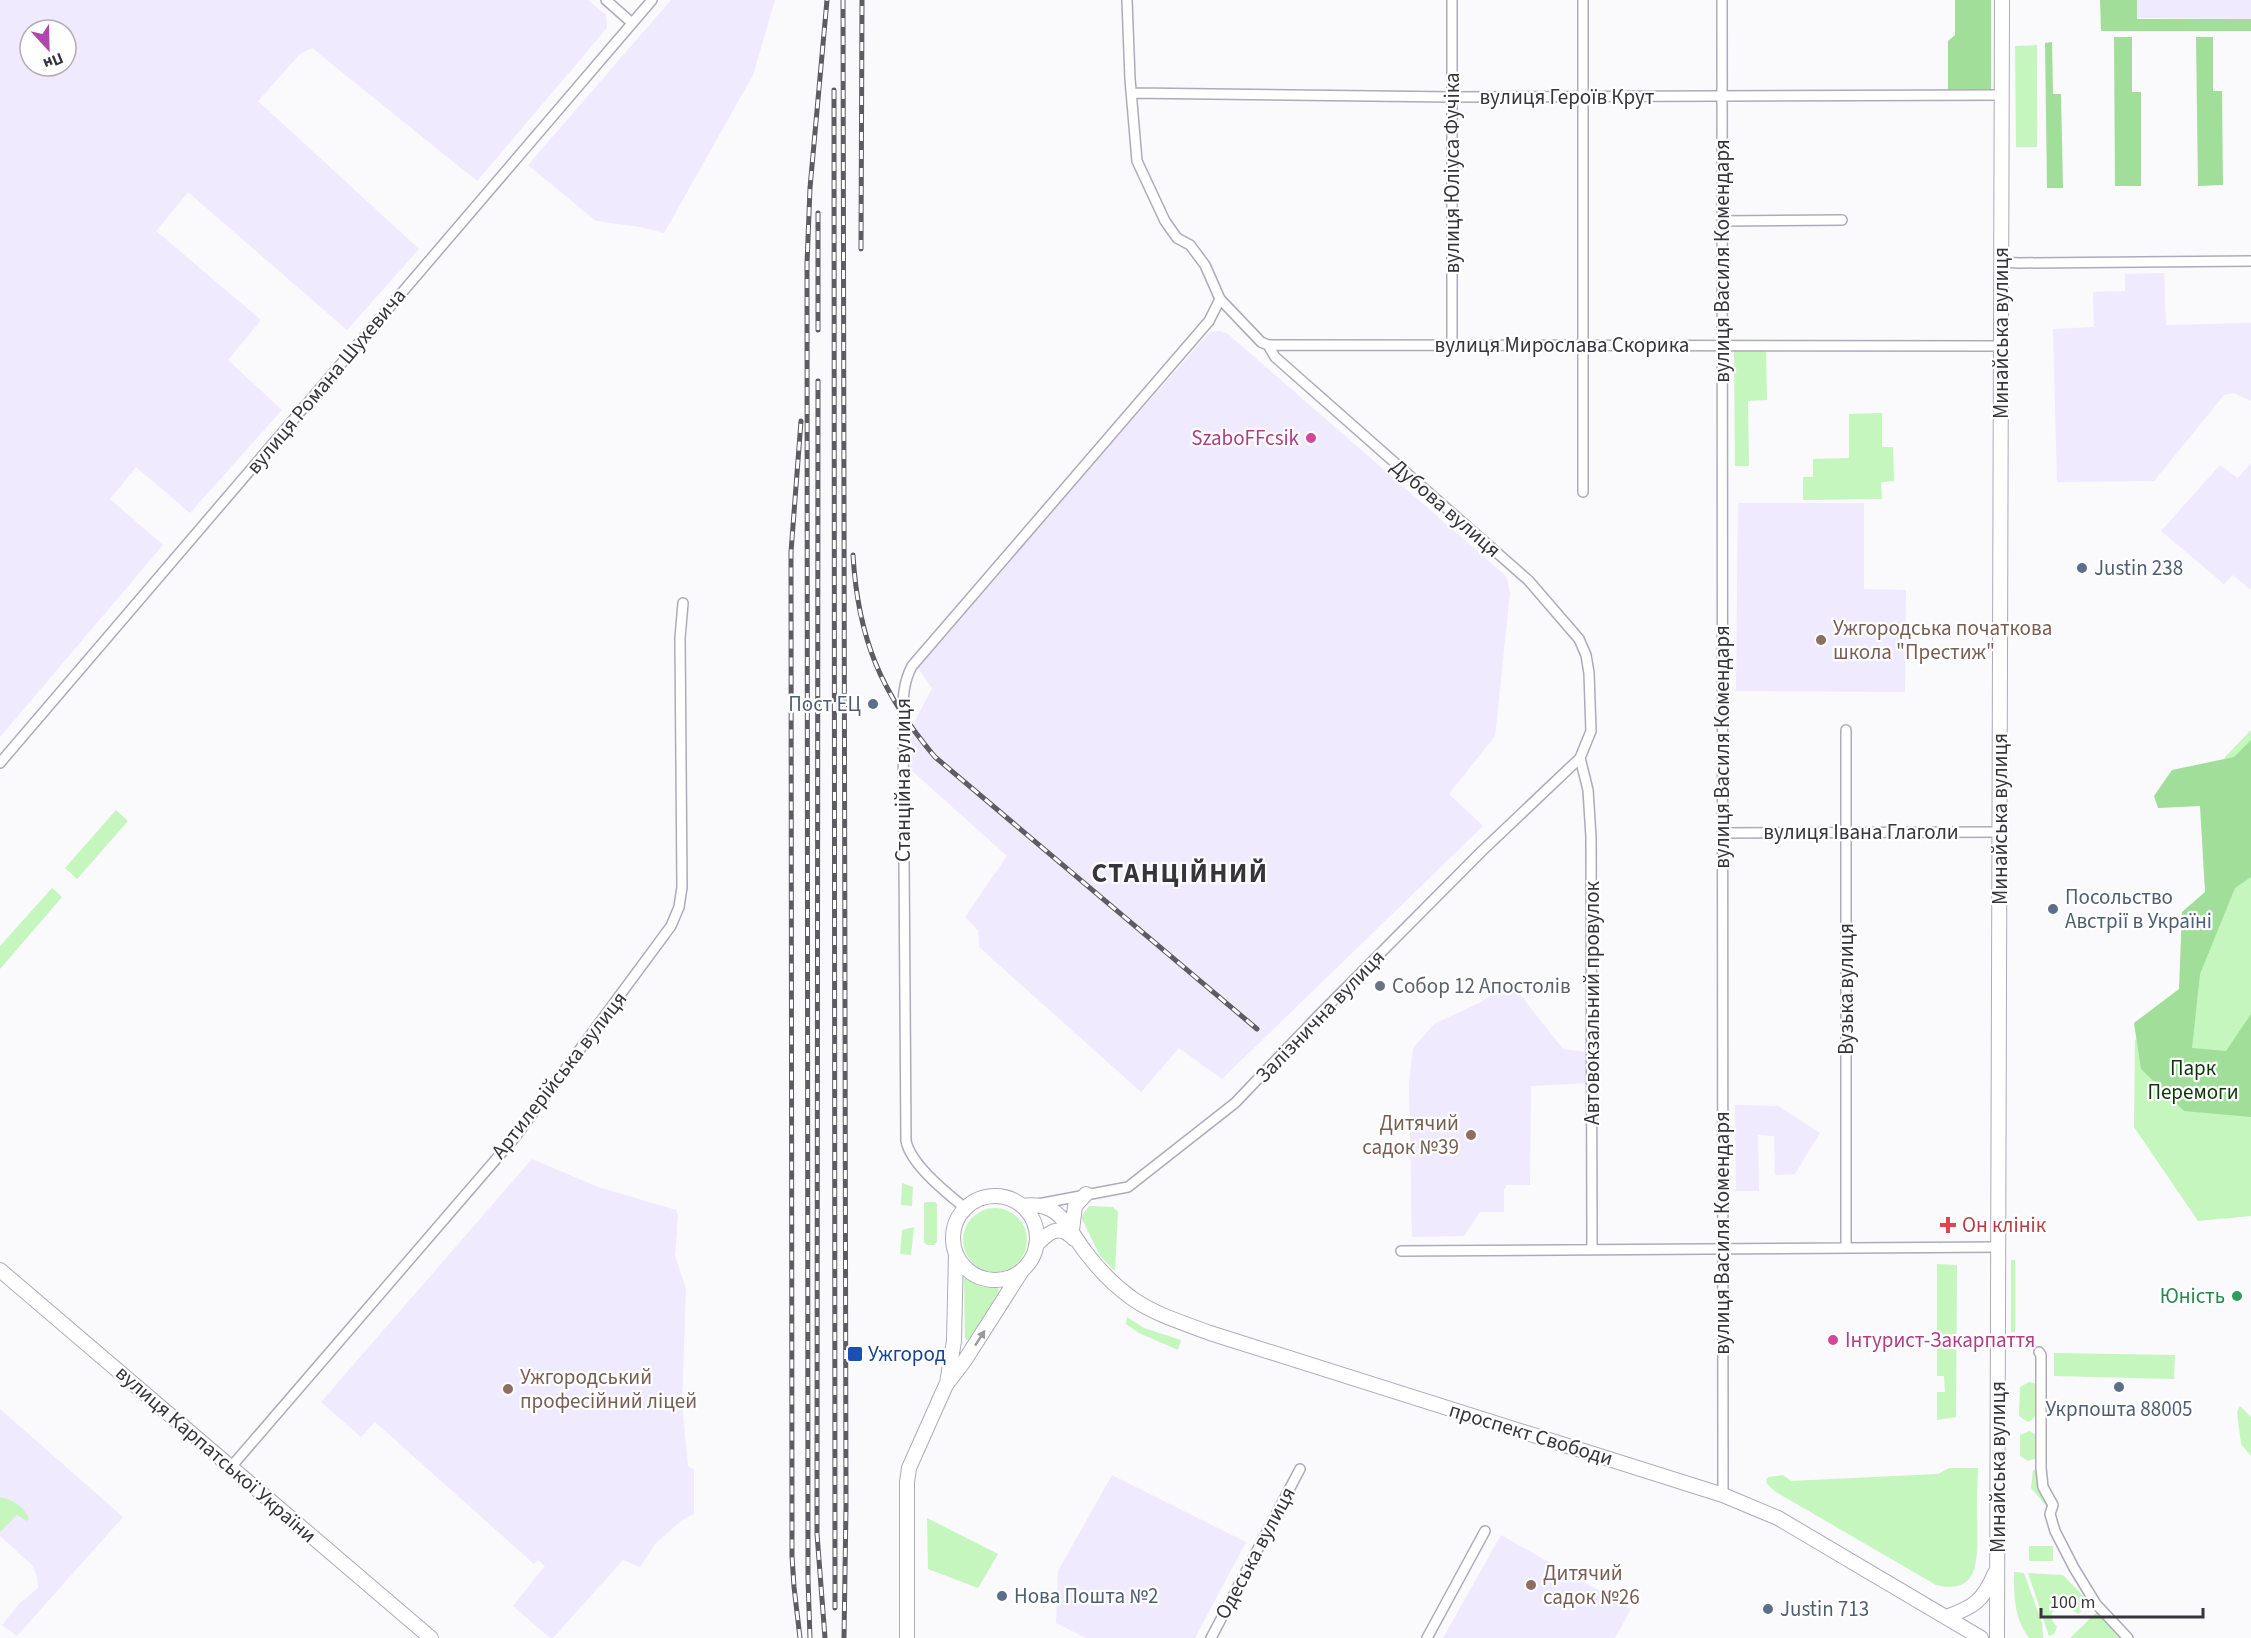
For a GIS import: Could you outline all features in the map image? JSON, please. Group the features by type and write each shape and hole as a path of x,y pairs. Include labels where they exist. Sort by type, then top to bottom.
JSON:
{"main road":[{"name":"Минайська вулиця","path":"1997,1638 2002,0"},
{"path":"1072,1230 1075,1206 1086,1194"},
{"path":"907,1638 907,1482 909,1468 946,1385 1032,1258 1036,1245 1037,1236 1032,1219 1022,1206 1007,1198 991,1196 975,1201 965,1208 955,1225 953,1244 961,1264 980,1277 1002,1279 1023,1269"},
{"name":"Залізнична вулиця","path":"1022,1206 1038,1204"},
{"name":"проспект Свободи","path":"1038,1204 1058,1215 1105,1275 1120,1289 1151,1310 1169,1318 1723,1495 1778,1518 1981,1638"},
{"name":"проспект Свободи","path":"1036,1245 1047,1234 1059,1230 1067,1233 1080,1244"},
{"path":"946,1385 954,1341 956,1253"},
{"name":"вулиця Карпатської України","path":"0,1270 431,1638"},
{"path":"1946,1617 1966,1610 1977,1603 1987,1593 1998,1565"}],"street":[{"path":"606,0 632,23"},
{"name":"вулиця Романа Шухевича","path":"0,763 652,0"},
{"name":"Дубова вулиця","path":"1127,0 1130,80 1137,161 1165,221 1178,238 1190,245 1205,265 1220,299 1261,342 1268,345 1275,357 1529,581 1578,639 1586,655 1591,706 1591,731 1580,758"},
{"name":"вулиця Юліуса Фучіка","path":"1452,0 1452,345"},
{"path":"1583,0 1583,492"},
{"name":"вулиця Василя Комендаря","path":"1722,0 1723,1495"},
{"name":"вулиця Героїв Крут","path":"1132,93 1452,97 2001,95"},
{"path":"1722,221 1842,220"},
{"path":"2001,262 2251,261"},
{"name":"Станційна вулиця","path":"965,1208 936,1182 912,1154 906,1141 903,688 906,677 920,657 1209,321 1220,299"},
{"name":"вулиця Мирослава Скорика","path":"1268,345 2001,346"},
{"name":"Артилерійська вулиця","path":"231,1467 516,1136 671,926 679,907 682,887 680,638 683,603"},
{"name":"Вузька вулиця","path":"1846,730 1846,1248"},
{"name":"Залізнична вулиця","path":"1038,1204 1128,1186 1235,1103 1400,934 1580,758"},
{"name":"Автовокзальний провулок","path":"1580,758 1588,790 1591,837 1592,1250"},
{"name":"вулиця Івана Глаголи","path":"1722,833 2000,832"},
{"path":"1401,1251 1999,1247"},
{"path":"2039,1352 2041,1355 2041,1468 2043,1487 2053,1505 2050,1514 2055,1531 2096,1604 2128,1638"},
{"name":"Одеська вулиця","path":"1211,1638 1300,1469"},
{"path":"1427,1638 1485,1531"}],"shaded area":[{"path":"0,0 588,0 606,15 607,28 477,181 312,48 300,54 258,101 419,249 347,330 188,192 156,231 261,320 228,360 282,410 190,513 136,467 110,499 163,545 0,737"},
{"path":"671,0 775,0 753,75 664,233 596,221 528,165"},
{"path":"2137,0 2251,0 2251,19 2137,18"},
{"path":"2164,273 2166,325 2251,323 2251,401 2234,393 2224,395 2154,481 2057,482 2053,329 2094,327 2093,292 2125,291 2125,274"},
{"path":"1220,331 1228,334 1507,577 1510,593 1495,736 1449,794 1483,826 1222,1079 1179,1048 1141,1092 979,947 978,930 965,917 1007,856 910,769 911,729 932,688 918,668 981,591 1210,332"},
{"path":"2251,463 2251,590 2233,575 2224,584 2161,531 2220,465 2238,478"},
{"name":"Ужгородська початкова школа \"Престиж\"","path":"1738,503 1864,503 1864,589 1906,590 1905,692 1736,691"},
{"name":"Дитячий садок №39","path":"1511,983 1563,1049 1588,1052 1588,1083 1531,1086 1530,1185 1506,1185 1504,1212 1480,1212 1464,1236 1412,1237 1409,1084 1413,1048 1434,1024 1481,1002"},
{"path":"1735,1105 1778,1106 1820,1133 1795,1174 1775,1175 1774,1136 1758,1135 1759,1191 1736,1191"},
{"name":"Ужгородський професійний ліцей","path":"532,1159 598,1187 676,1210 678,1215 675,1256 686,1289 682,1403 688,1466 694,1470 694,1514 682,1520 655,1544 640,1567 623,1560 553,1638 550,1638 513,1606 545,1566 538,1560 534,1564 375,1422 361,1437 321,1402"},
{"path":"0,1409 123,1517 17,1636 2,1625 19,1604 38,1588 37,1576 32,1565 0,1536"},
{"path":"1112,1475 1246,1542 1195,1638 1086,1638 1056,1623 1058,1571"},
{"name":"Дитячий садок №26","path":"1501,1535 1631,1609 1615,1638 1443,1638"}],"green space":[{"path":"1955,0 1991,0 1991,96 1948,96 1948,41 1955,35"},
{"path":"2100,0 2137,0 2137,19 2251,19 2251,31 2101,31"},
{"path":"2114,37 2132,37 2132,92 2141,92 2141,186 2115,186"},
{"path":"2196,37 2213,37 2213,91 2222,91 2223,185 2198,186"},
{"path":"2052,42 2053,94 2061,94 2063,188 2047,188 2045,43"},
{"path":"2037,45 2037,147 2016,147 2015,46"},
{"path":"1766,350 1767,400 1748,401 1749,466 1735,466 1734,351"},
{"path":"1882,413 1882,447 1893,447 1894,481 1881,482 1882,499 1803,500 1803,477 1813,477 1813,459 1849,458 1849,414"},
{"name":"Парк Перемоги","path":"2251,730 2251,1216 2198,1221 2134,1127 2135,1040 2188,995 2220,819 2225,757"},
{"path":"2251,740 2251,877 2235,888 2200,974 2192,1048 2226,1051 2251,1014 2251,1117 2184,1111 2141,1069 2134,1023 2179,989 2182,912 2205,892 2200,806 2158,808 2154,796 2172,770 2234,757"},
{"path":"116,810 128,821 77,879 65,868"},
{"path":"52,888 62,897 0,969 0,946"},
{"path":"902,1183 913,1187 912,1206 901,1205"},
{"path":"924,1203 937,1204 937,1242 934,1245 927,1245 924,1242"},
{"path":"1089,1206 1113,1207 1118,1212 1115,1271 1100,1256 1081,1217"},
{"path":"995,1208 1013,1214 1021,1222 1027,1240 1021,1258 1013,1266 995,1272 977,1266 969,1258 963,1240 969,1222 977,1214"},
{"path":"914,1227 911,1255 900,1254 902,1230"},
{"path":"2011,1260 2015,1260 2015,1332 2011,1332"},
{"path":"1937,1264 1957,1265 1956,1417 1937,1420 1937,1392 1945,1392 1944,1376 1937,1376"},
{"path":"964,1279 983,1287 998,1288 999,1291 970,1339 967,1340 965,1338"},
{"path":"1127,1317 1144,1328 1181,1340 1178,1350 1139,1333 1126,1324"},
{"path":"2054,1353 2175,1355 2174,1379 2054,1376"},
{"path":"2029,1382 2038,1387 2038,1402 2035,1416 2028,1422 2019,1416 2020,1387"},
{"path":"2240,1406 2251,1417 2251,1456 2241,1444 2237,1412"},
{"path":"2029,1431 2037,1435 2036,1458 2028,1461 2020,1456 2020,1435"},
{"path":"1949,1468 1978,1468 1977,1548 1974,1570 1969,1579 1951,1587 1936,1585 1776,1492 1767,1484 1766,1479 1783,1475 1791,1481 1938,1474"},
{"path":"2033,1470 2037,1470 2038,1480 2049,1506 2047,1507 2031,1488"},
{"path":"0,1497 21,1507 29,1519 27,1521 17,1515 0,1532"},
{"path":"927,1518 998,1554 978,1588 928,1569"},
{"path":"2029,1546 2053,1546 2053,1561 2029,1561"},
{"path":"2014,1572 2024,1573 2042,1623 2043,1638 2029,1638 2020,1622 2015,1598"},
{"path":"2028,1573 2063,1575 2090,1603 2078,1614 2071,1609 2059,1606 2056,1608 2052,1613 2052,1618 2057,1627 2054,1634 2049,1636"},
{"path":"2098,1611 2123,1638 2070,1638"}],"railway":[{"path":"810,1638 808,1579 807,264 810,188 827,0"},
{"path":"843,0 846,1507 844,1638"},
{"path":"861,249 862,0"},
{"path":"834,90 835,1608"},
{"path":"818,213 818,330"},
{"path":"818,381 817,1534 825,1638"},
{"path":"800,1638 792,1556 791,552 801,421"},
{"path":"853,555 860,613 876,664 900,710 935,757 1257,1029"}],"place":[{"name":"SzaboFFcsik","path":"1311,438"},
{"name":"Justin 238","path":"2082,568"},
{"name":"Ужгородська початкова школа \"Престиж\"","path":"1821,640"},
{"name":"Пост ЕЦ","path":"873,704"},
{"name":"Посольство Австрії в Україні","path":"2053,909"},
{"name":"Собор 12 Апостолів","path":"1380,986"},
{"name":"Дитячий садок №39","path":"1471,1135"},
{"name":"Он клінік","path":"1948,1225"},
{"name":"Юність","path":"2237,1296"},
{"name":"Інтурист-Закарпаття","path":"1833,1340"},
{"name":"Ужгород","path":"855,1354"},
{"name":"Укрпошта 88005","path":"2119,1387"},
{"name":"Ужгородський професійний ліцей","path":"508,1389"},
{"name":"Дитячий садок №26","path":"1531,1585"},
{"name":"Нова Пошта №2","path":"1002,1596"},
{"name":"Justin 713","path":"1768,1609"}],"district":[{"name":"СТАНЦІЙНИЙ","path":"1180,873"}]}
